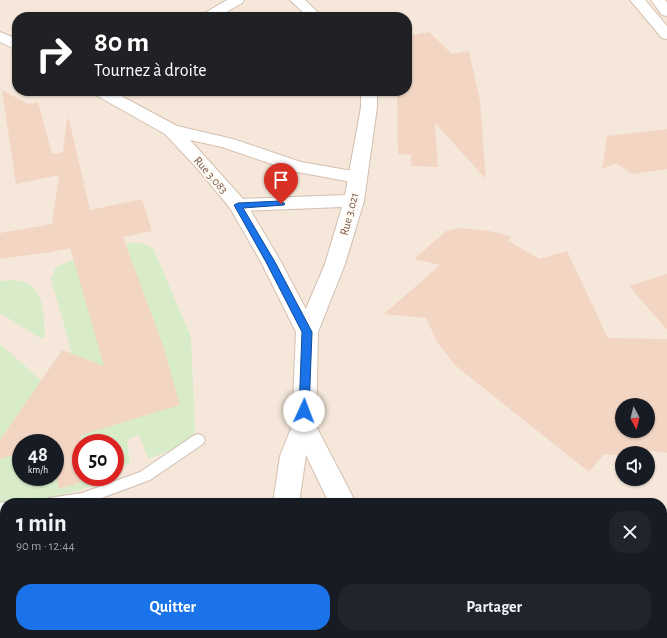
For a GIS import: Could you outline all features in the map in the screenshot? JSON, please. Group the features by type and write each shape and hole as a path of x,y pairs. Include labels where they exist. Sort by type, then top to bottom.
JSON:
{"main road":[{"path":"217,12 237,0"},
{"path":"297,0 310,12"},
{"path":"637,0 667,35"},
{"path":"658,0 667,12"},
{"path":"0,36 12,42"},
{"name":"Rue 3.083","path":"109,96 171,130 238,205 271,262 307,332 304,426 293,456 287,498"},
{"name":"Rue 3.021","path":"307,332 335,264 354,201 369,107 369,96"},
{"path":"171,130 227,143 298,167 357,177"},
{"path":"238,205 354,201"},
{"path":"304,426 340,498"}],"lane":[{"path":"87,498 145,476 198,440"}],"shaded area":[{"path":"0,0 667,0 667,498 0,498"}],"green space":[{"path":"130,243 141,243 153,248 191,337 195,431 186,442 168,452 148,459 139,434 127,440 130,464 124,465 124,434 72,434 72,486 92,486 52,498 0,498 0,344 53,391 50,367 62,350 72,353 51,279 56,267 67,262"},
{"path":"14,280 29,284 38,295 43,308 45,337 40,338 0,313 0,281"}],"building":[{"path":"429,32 452,54 469,51 480,101 486,179 435,123 438,167 411,166 411,155 398,154 397,96 412,96 412,35"},
{"path":"2,90 28,104 38,102 52,154 63,152 67,119 69,119 90,210 142,199 152,231 123,237 164,348 180,405 84,434 72,434 72,485 59,489 58,486 64,486 64,434 12,434 12,456 0,459 0,440 62,350 104,366 70,248 0,259 0,233 52,224 59,175 16,184"},
{"path":"667,129 667,169 632,174 616,163 602,169 607,136"},
{"path":"460,228 489,231 511,236 508,241 540,259 567,251 608,338 667,339 667,453 655,452 655,446 615,446 615,455 604,454 589,472 456,366 437,342 426,318 384,314 440,265 414,259 446,231"},
{"path":"667,274 667,330 629,286"}],"route":[{"path":"281,204 238,205 271,262 307,332 304,411"}]}
